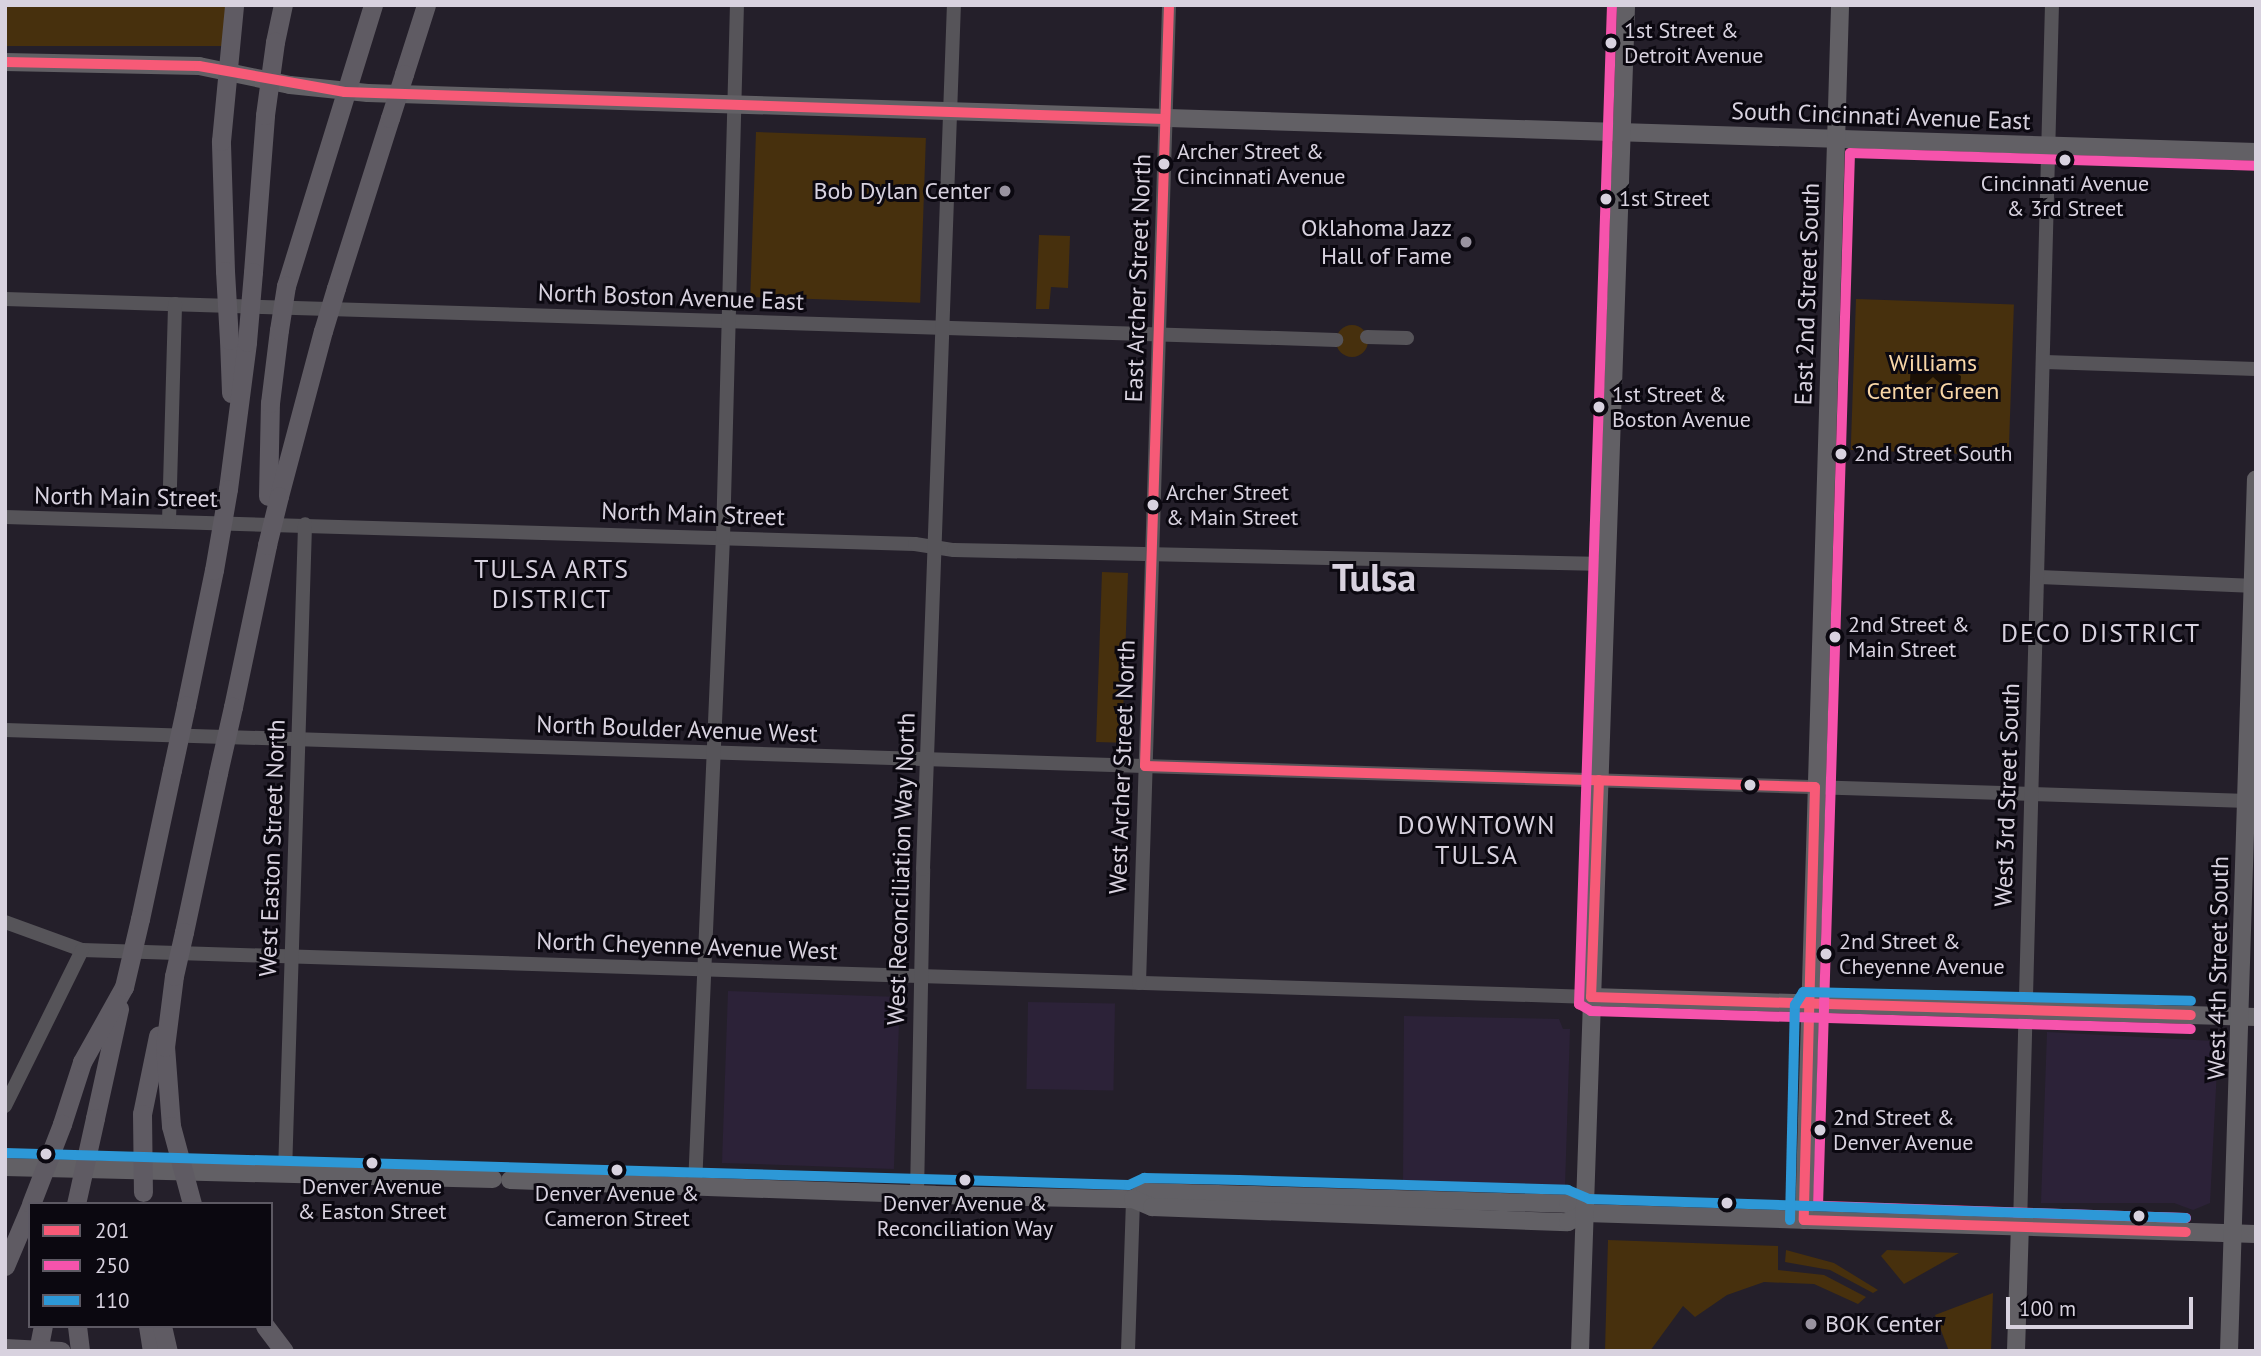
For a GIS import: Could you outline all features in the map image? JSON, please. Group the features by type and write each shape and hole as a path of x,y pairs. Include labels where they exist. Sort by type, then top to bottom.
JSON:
{"highway":[{"path":"234,5 225,69 220,166 225,271 238,341"},
{"path":"76,1202 214,570 233,457 238,341 253,272 265,115 283,5"},
{"path":"274,496 270,403 286,286 373,5"},
{"path":"143,1200 142,1114 233,706 267,545 274,496 336,288 426,5"},
{"path":"174,976 165,1047 171,1126 191,1202"},
{"path":"31,1202 62,1124 82,1062 124,987"},
{"path":"5,1266 28,1210"},
{"path":"38,1351 43,1328"},
{"path":"77,1328 80,1351"},
{"path":"148,1328 152,1351"},
{"path":"162,1328 168,1351"},
{"path":"267,1328 284,1351"},
{"path":"5,1348 61,1351"}],"main road":[{"path":"1580,1351 1626,5"},
{"name":"East 2nd Street South","path":"1804,1220 1839,5"},
{"name":"South Cincinnati Avenue East","path":"5,62 225,69 345,92 2256,152"},
{"name":"West 4th Street South","path":"2229,1351 2248,1017 2256,479"},
{"path":"1591,997 2248,1017"},
{"path":"5,1167 1133,1199 1145,1192 1507,1211 1568,1204 1585,1213 2256,1234"},
{"name":"West 3rd Street South","path":"2016,1351 2020,1226"}],"street":[{"path":"695,1186 723,538 726,321 737,5"},
{"name":"West Reconciliation Way North","path":"917,1194 920,978 933,546 954,5"},
{"name":"East Archer Street North","path":"1152,553 1169,5"},
{"name":"West 3rd Street South","path":"2020,1226 2023,1012 2039,576 2052,5"},
{"name":"North Boston Avenue East","path":"5,299 1336,340"},
{"path":"169,521 175,304"},
{"path":"1367,337 1408,338"},
{"path":"2045,362 2256,369"},
{"name":"North Main Street","path":"5,517 305,524 1152,553 1605,564"},
{"name":"West Easton Street North","path":"285,1173 305,524"},
{"name":"West Archer Street North","path":"1139,983 1152,553"},
{"path":"2039,576 2254,586"},
{"name":"North Boulder Avenue West","path":"5,730 2251,801"},
{"name":"North Cheyenne Avenue West","path":"5,922 82,950 1591,997"},
{"path":"5,1106 82,950"},
{"path":"5,1092 26,1064"},
{"path":"1128,1351 1133,1199"}],"shaded area":[{"path":"1911,362 1924,370 1950,369 1961,376 1960,389 1945,388 1933,377 1923,386 1915,385 1910,381"},
{"path":"728,991 900,997 894,1169 722,1163"},
{"path":"1028,1002 1115,1004 1113,1091 1026,1089"},
{"path":"1404,1016 1559,1019 1563,1029 1570,1029 1565,1187 1445,1185 1439,1181 1403,1184"},
{"path":"2047,1032 2214,1041 2218,1050 2210,1203 2193,1210 2174,1203 2041,1203"}],"green space":[{"path":"5,5 227,5 227,46 5,46"},
{"path":"756,132 926,138 920,303 750,297"},
{"path":"1039,235 1070,236 1068,288 1051,287 1049,309 1036,309"},
{"name":"Williams Center Green","path":"1856,299 2014,305 2009,455 1851,450"},
{"path":"1352,325 1363,330 1368,341 1363,352 1352,357 1341,352 1336,341 1341,330"},
{"path":"1102,572 1128,573 1122,743 1096,742"},
{"path":"1608,1240 1778,1246 1778,1270 1824,1275 1866,1297 1858,1304 1814,1284 1764,1282 1727,1295 1695,1317 1683,1306 1650,1351 1605,1351"},
{"path":"1786,1250 1834,1263 1878,1290 1873,1293 1830,1270 1785,1262"},
{"path":"1887,1250 1959,1253 1904,1284 1881,1256"},
{"path":"1993,1293 1991,1351 1949,1351 1935,1315"}],"transit line":[{"name":"201","path":"1169,5 1145,766 1815,787 1804,1220 2186,1232"},
{"name":"250","path":"1612,5 1579,1004 1591,1011 2191,1029"},
{"name":"201","path":"5,62 199,66 345,92 1165,119"},
{"name":"250","path":"2186,1218 1818,1206 1850,153 2256,166"},
{"name":"201","path":"1599,780 1591,997 2191,1015"},
{"name":"110","path":"1790,1220 1795,1005 1803,992 2191,1001"},
{"name":"110","path":"5,1153 1129,1185 1144,1178 1239,1180 1568,1190 1589,1199 2186,1218"}],"place":[{"name":"1st Street & Detroit Avenue","path":"1611,43"},
{"name":"Cincinnati Avenue & 3rd Street","path":"2065,160"},
{"name":"Archer Street & Cincinnati Avenue","path":"1164,164"},
{"name":"Bob Dylan Center","path":"1005,191"},
{"name":"1st Street","path":"1606,199"},
{"name":"Oklahoma Jazz Hall of Fame","path":"1466,242"},
{"name":"1st Street & Boston Avenue","path":"1599,407"},
{"name":"2nd Street South","path":"1841,454"},
{"name":"Archer Street & Main Street","path":"1153,505"},
{"name":"2nd Street & Main Street","path":"1835,637"},
{"name":"2nd Street & Cheyenne Avenue","path":"1826,954"},
{"name":"2nd Street & Denver Avenue","path":"1820,1130"},
{"name":"Denver Avenue & Easton Street","path":"372,1163"},
{"name":"Denver Avenue & Cameron Street","path":"617,1170"},
{"name":"Denver Avenue & Reconciliation Way","path":"965,1180"},
{"name":"BOK Center","path":"1811,1324"}],"district":[{"name":"Tulsa","path":"1374,577"},
{"name":"TULSA ARTS DISTRICT","path":"552,584"},
{"name":"DECO DISTRICT","path":"2101,633"},
{"name":"DOWNTOWN TULSA","path":"1477,840"}]}
